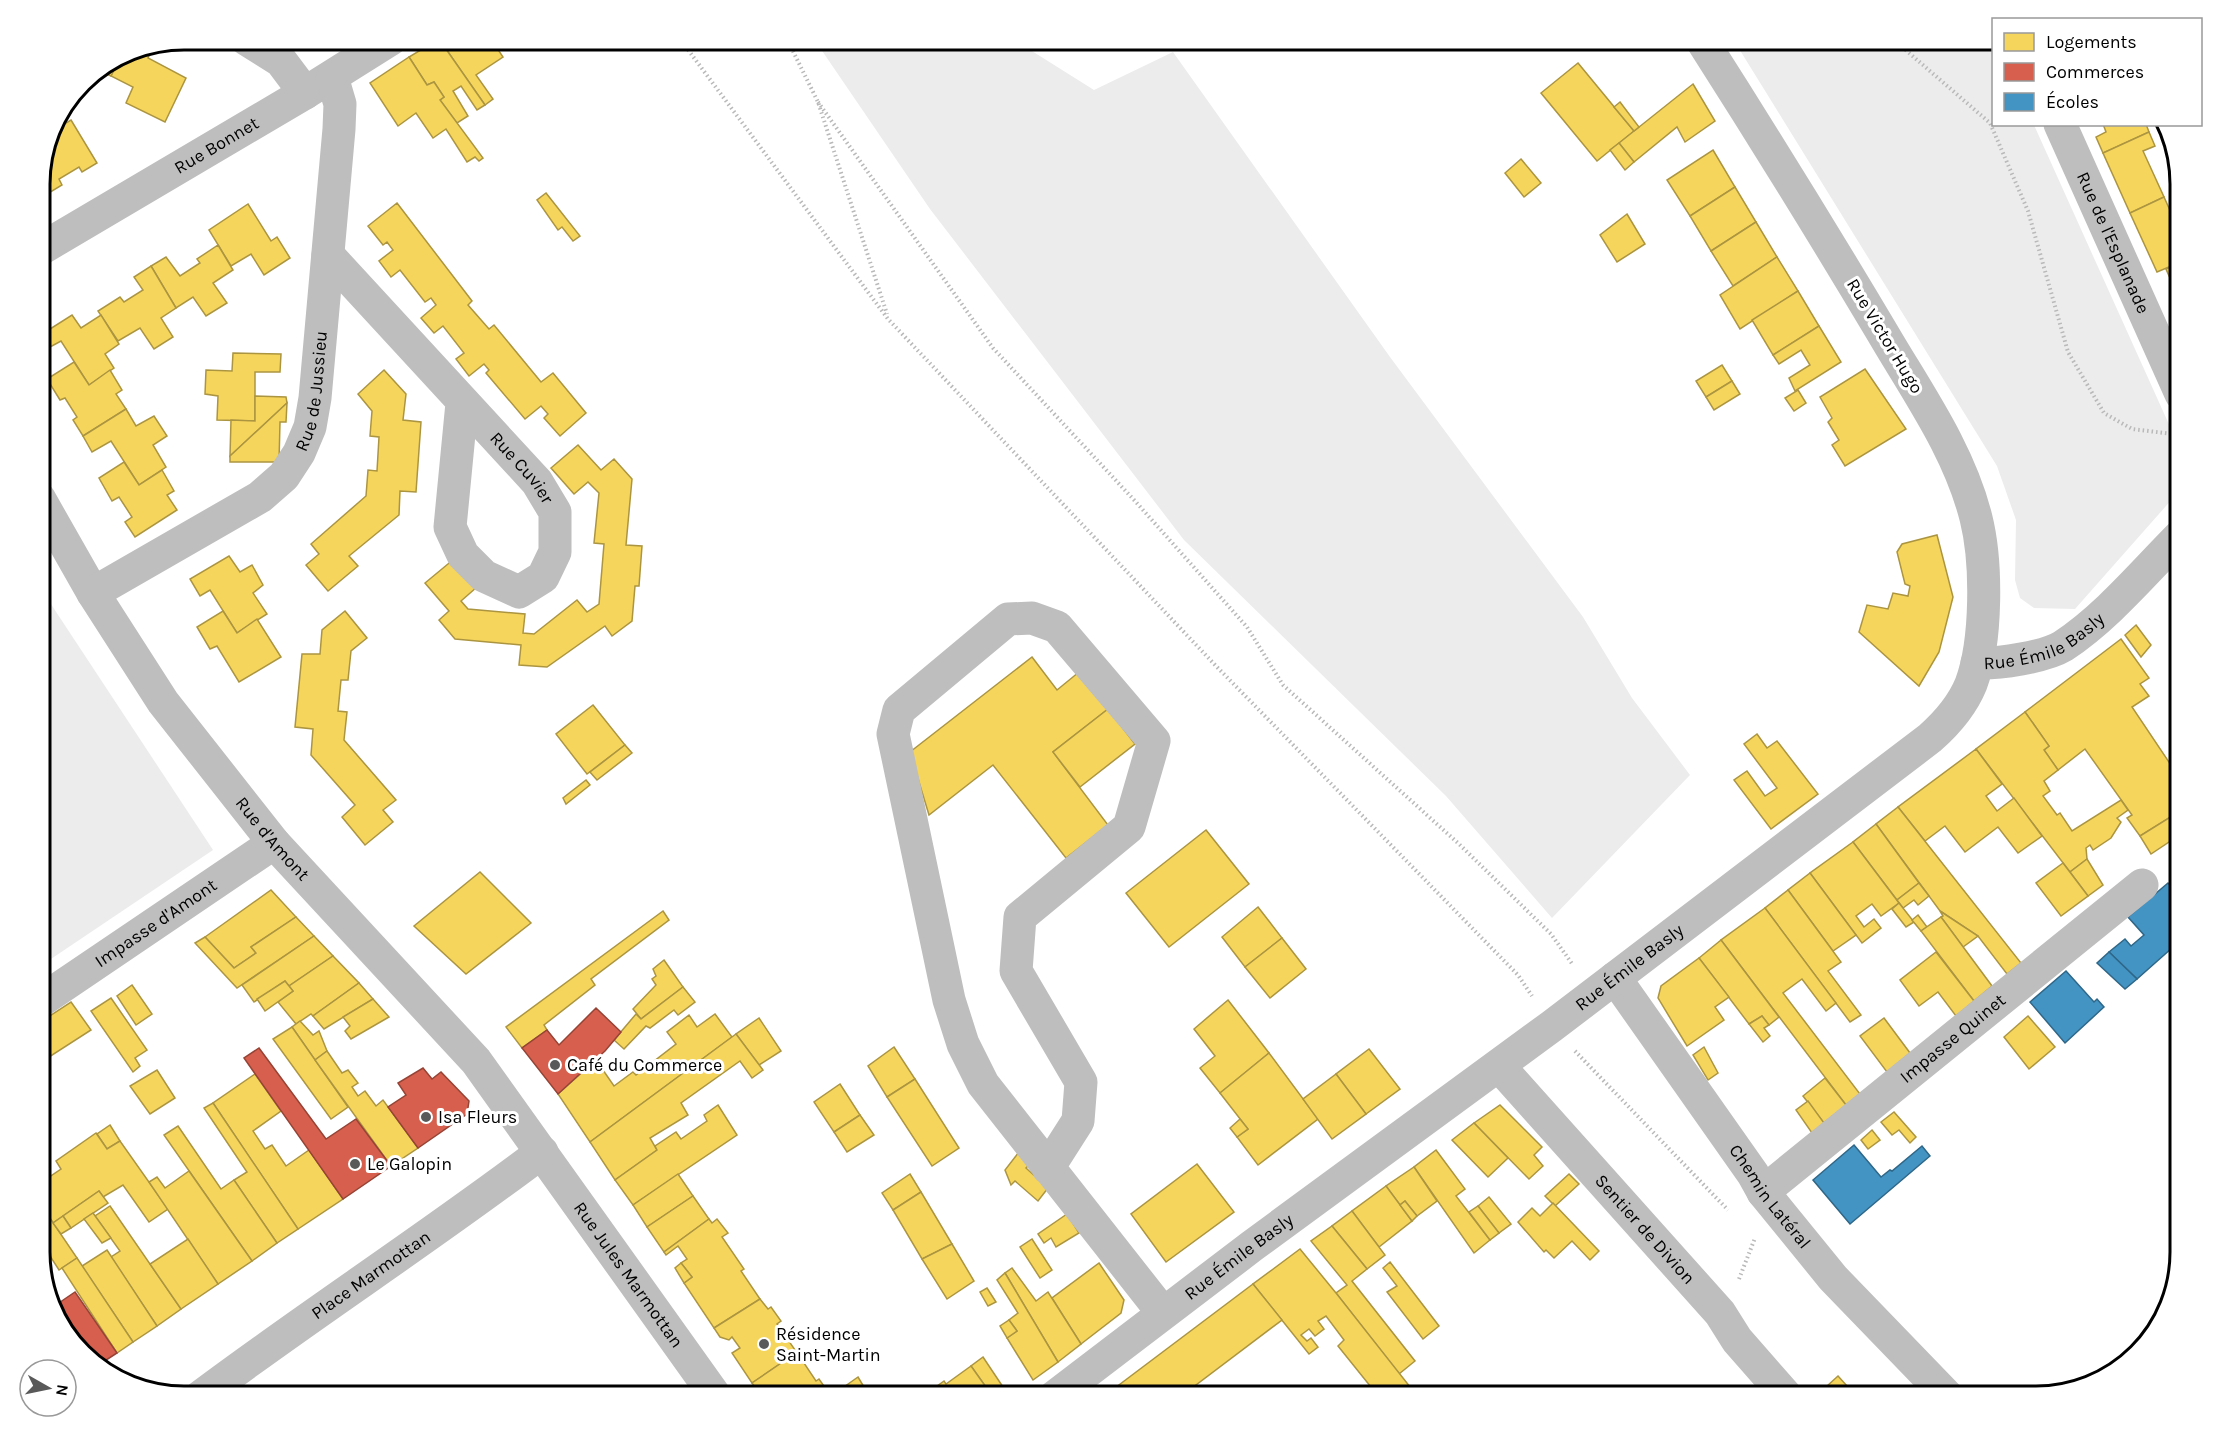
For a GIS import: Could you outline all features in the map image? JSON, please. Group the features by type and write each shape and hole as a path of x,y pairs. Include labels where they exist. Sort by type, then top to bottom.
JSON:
{"street":[{"path":"264,50 281,61 305,93"},
{"name":"Rue Bonnet","path":"50,244 374,50"},
{"name":"Rue Victor Hugo","path":"1708,50 1792,180 1954,454 1976,519 1981,565 1982,614 1977,663"},
{"name":"Rue de Jussieu","path":"93,593 260,497 284,476 299,453 310,427 315,398 328,255 340,112 333,76"},
{"name":"Rue de l'Esplanade","path":"2061,126 2170,369"},
{"name":"Rue Cuvier","path":"328,255 537,482 555,512 555,552 543,577 519,592 484,576 463,555 450,527 462,403"},
{"name":"Rue d'Amont","path":"50,517 93,593 163,702 274,843 476,1061 542,1152"},
{"name":"Rue Émile Basly","path":"1068,1386 1163,1313 1552,1026 1930,738 1946,724 1960,704 1970,685 1977,663 1999,664 2061,647 2108,609 2170,546"},
{"path":"1048,1168 1078,1121 1081,1082 1016,971 1020,917 1129,826 1154,741 1057,627 1032,618 1008,619 899,710 893,734 949,1000 963,1044 983,1084 1048,1168 1163,1313"},
{"name":"Impasse d'Amont","path":"50,995 274,843"},
{"name":"Impasse Quinet","path":"1763,1192 2142,885"},
{"name":"Chemin Latéral","path":"1604,986 1754,1174 1763,1192 1833,1278 1937,1386"},
{"name":"Sentier de Divion","path":"1499,1065 1720,1313 1737,1340 1777,1386"},
{"name":"Place Marmottan","path":"215,1386 363,1279 465,1211 542,1152"},
{"name":"Rue Jules Marmottan","path":"542,1152 708,1386"}],"path":[{"path":"688,50 888,319 1217,667 1518,975 1552,1026 1732,1214"},
{"path":"792,50 818,102 888,319"},
{"path":"1906,50 1990,123 2028,211 2068,352 2104,413 2132,429 2170,434"},
{"path":"818,102 993,348 1135,501 1247,627 1283,685 1458,844 1604,986"},
{"path":"1720,1313 1737,1284 1755,1239 1755,1216 1763,1192"},
{"path":"1748,1231 1763,1248"}],"shaded area":[{"path":"822,50 1030,50 1094,90 1173,52 1390,357 1583,617 1632,698 1690,775 1552,918 1446,796 1184,540 930,209"},
{"path":"1740,50 1992,50 1992,126 2034,126 2170,427 2170,501 2075,609 2034,608 2020,598 2015,580 2016,520 1997,466"},
{"path":"50,603 213,850 50,960"}],"building: Logements":[{"path":"421,50 447,50 485,105 477,110 461,86 453,91 468,116 457,123 440,100 444,97 434,82 427,85 409,57"},
{"path":"447,50 498,50 503,57 476,75 493,99 485,105"},
{"path":"150,54 148,58 186,78 165,122 126,103 133,87 111,76 114,69 124,63"},
{"path":"409,57 427,85 434,82 444,97 440,100 483,158 479,161 475,157 467,162 446,129 433,138 416,113 398,126 370,83"},
{"path":"1578,63 1634,131 1597,161 1541,93"},
{"path":"1693,84 1715,121 1685,142 1677,127 1634,162 1619,143"},
{"path":"1620,102 1639,127 1634,131 1614,107"},
{"path":"71,120 97,163 82,172 79,167 59,179 62,185 50,192 54,149 63,125"},
{"path":"2104,126 2147,126 2149,132 2103,153 2096,137 2106,132"},
{"path":"2149,132 2155,146 2143,151 2164,197 2130,213 2103,153"},
{"path":"1619,143 1634,162 1625,170 1610,150"},
{"path":"1713,150 1735,187 1690,216 1667,180"},
{"path":"1521,159 1541,183 1524,197 1505,173"},
{"path":"1735,187 1756,222 1711,251 1690,216"},
{"path":"546,193 580,236 573,241 562,227 558,230 537,200"},
{"path":"2164,197 2170,210 2170,267 2157,272 2130,213"},
{"path":"397,203 472,301 468,305 489,329 494,325 541,382 553,373 586,413 560,436 544,418 548,414 541,406 525,419 486,373 489,370 484,364 469,376 456,359 464,353 443,326 434,333 421,318 436,305 431,298 425,302 400,270 391,277 379,261 393,250 387,242 383,245 368,226"},
{"path":"248,204 271,241 277,237 290,258 264,275 251,254 231,266 209,230"},
{"path":"1627,214 1645,244 1617,262 1600,235"},
{"path":"1756,222 1777,257 1733,286 1711,251"},
{"path":"218,245 233,270 213,283 227,303 206,316 193,297 176,308 151,266 166,257 180,276 200,263 197,259"},
{"path":"1777,257 1798,291 1740,329 1720,295"},
{"path":"151,266 176,308 161,318 173,337 154,349 140,328 118,341 98,311 120,297 124,302 143,290 134,277"},
{"path":"1798,291 1819,326 1773,355 1752,320"},
{"path":"72,315 81,328 101,315 119,344 105,354 114,368 89,385 61,341 50,347 50,329"},
{"path":"1819,326 1841,362 1795,391 1789,378 1810,365 1801,350 1779,364 1773,355"},
{"path":"233,353 281,354 280,372 255,372 255,421 217,420 218,396 205,394 206,370 232,371"},
{"path":"74,362 89,385 110,370 122,390 116,394 126,409 83,436 73,420 77,417 65,398 60,400 50,384 50,377"},
{"path":"1722,365 1732,381 1706,397 1696,381"},
{"path":"1865,369 1906,429 1845,466 1832,445 1839,440 1828,422 1832,418 1820,397"},
{"path":"384,370 406,394 403,420 421,422 416,492 400,491 399,515 349,556 358,566 328,591 306,565 319,554 311,544 366,496 368,470 377,471 379,437 370,436 372,411 358,394"},
{"path":"1732,381 1740,394 1714,410 1706,397"},
{"path":"1798,390 1806,403 1794,411 1785,398"},
{"path":"255,396 286,397 287,403 230,456 231,420 255,421"},
{"path":"287,403 286,422 280,422 279,462 230,462 230,456"},
{"path":"126,409 136,426 154,416 167,436 153,445 166,467 139,485 111,441 92,452 83,436"},
{"path":"578,445 601,470 614,459 632,479 626,545 642,546 639,586 635,586 632,621 612,636 605,626 547,667 519,665 521,645 455,639 439,620 449,611 425,583 454,559 477,587 461,601 468,609 525,614 523,633 534,634 577,600 587,612 599,604 604,544 594,543 599,493 588,482 574,494 551,468"},
{"path":"124,462 139,485 162,470 174,491 167,495 177,510 135,537 125,522 132,517 119,497 112,501 99,478"},
{"path":"1937,535 1953,597 1939,652 1919,686 1859,632 1867,605 1888,609 1893,593 1908,596 1910,586 1905,584 1897,552 1902,544"},
{"path":"229,556 240,572 252,565 263,585 253,593 267,614 237,633 210,590 200,596 190,579"},
{"path":"223,611 237,633 257,619 281,657 239,682 217,646 210,649 197,627"},
{"path":"345,611 367,638 351,651 348,680 341,680 338,711 347,712 344,740 396,800 383,810 393,822 365,845 342,817 355,805 311,755 313,729 295,727 302,654 320,654 322,630"},
{"path":"2136,625 2151,645 2141,657 2125,635"},
{"path":"2121,639 2149,678 2140,684 2149,696 2132,707 2170,764 2170,817 2140,836 2127,818 2132,815 2085,749 2058,770 2044,750 2049,746 2025,712"},
{"path":"1032,657 1057,690 1079,672 1108,709 1053,752 1108,825 1066,858 993,765 929,815 910,752"},
{"path":"593,705 625,745 587,774 556,734"},
{"path":"1108,709 1135,744 1080,787 1053,752"},
{"path":"2025,712 2049,746 2044,750 2058,770 2044,781 2050,791 2043,796 2057,815 2060,813 2072,831 2121,800 2128,810 2117,818 2121,822 2111,838 2093,850 2090,845 2086,848 2087,859 2070,872 1976,749"},
{"path":"1757,734 1767,748 1777,741 1818,794 1771,829 1734,780 1747,771 1765,796 1777,788 1744,744"},
{"path":"625,745 632,753 597,780 590,772"},
{"path":"1976,749 2002,784 1986,796 1997,811 2014,798 2042,836 2018,853 1998,827 1965,852 1945,826 1925,841 1898,807"},
{"path":"586,780 590,785 566,804 563,798"},
{"path":"1898,807 2021,963 2007,974 1978,936 1940,911 1876,824"},
{"path":"2170,817 2170,841 2151,854 2140,836"},
{"path":"1876,824 1919,883 1897,900 1853,842"},
{"path":"1206,830 1249,884 1169,947 1126,893"},
{"path":"1853,842 1899,903 1881,916 1872,904 1856,916 1864,927 1874,919 1881,928 1862,943 1810,873"},
{"path":"2087,859 2103,885 2088,896 2070,872"},
{"path":"2063,863 2088,896 2061,916 2036,883"},
{"path":"480,872 531,923 466,974 414,926"},
{"path":"1810,873 1856,935 1833,951 1788,890"},
{"path":"1919,883 1929,896 1918,905 1914,900 1903,908 1897,900"},
{"path":"271,890 296,917 251,947 256,953 234,968 205,937"},
{"path":"1788,890 1841,962 1828,971 1861,1015 1850,1022 1765,908"},
{"path":"1899,903 1914,922 1906,927 1892,909"},
{"path":"1258,907 1282,938 1245,967 1222,937"},
{"path":"1765,908 1836,1003 1826,1011 1802,979 1783,993 1860,1094 1846,1105 1721,940"},
{"path":"663,911 669,920 591,979 595,985 544,1025 547,1030 522,1048 506,1027"},
{"path":"1940,911 1978,936 1963,947 1941,917 1943,916"},
{"path":"1918,915 1927,927 1921,931 1912,920"},
{"path":"296,917 314,936 237,988 195,943 205,937 234,968 256,953 251,947"},
{"path":"1941,917 1992,986 1974,1001 1921,931"},
{"path":"314,936 333,956 289,986 285,981 254,1002 242,985"},
{"path":"1282,938 1306,969 1270,998 1245,967"},
{"path":"1721,940 1779,1017 1769,1025 1762,1016 1749,1024 1699,958"},
{"path":"1936,952 1974,1001 1956,1016 1938,992 1919,1006 1900,980"},
{"path":"333,956 359,983 313,1016 311,1014 296,1024 278,1002 293,991 289,986"},
{"path":"1699,958 1729,997 1715,1007 1724,1020 1687,1046 1658,998 1661,986"},
{"path":"664,960 683,987 641,1019 633,1009 656,985 652,979 656,976 653,969"},
{"path":"285,981 293,991 265,1011 257,999"},
{"path":"359,983 373,999 324,1029 313,1016"},
{"path":"132,985 152,1014 136,1025 117,996"},
{"path":"683,987 695,1002 678,1015 674,1010 650,1028 646,1026 624,1049 614,1040 636,1014 641,1019"},
{"path":"111,998 147,1050 135,1058 140,1066 133,1072 91,1011"},
{"path":"373,999 389,1017 351,1039 345,1031 350,1026 343,1017"},
{"path":"1228,1000 1269,1053 1220,1093 1200,1068 1215,1056 1194,1029"},
{"path":"71,1002 91,1030 50,1056 50,1016"},
{"path":"715,1014 732,1037 590,1142 558,1094 596,1060 614,1086 633,1072 636,1075 676,1044 667,1032 689,1015 697,1027"},
{"path":"1762,1016 1769,1025 1764,1028 1770,1036 1763,1042 1749,1024"},
{"path":"2028,1016 2055,1047 2029,1069 2004,1037"},
{"path":"759,1018 781,1051 759,1065 736,1034"},
{"path":"1884,1018 1910,1053 1887,1072 1860,1036"},
{"path":"300,1021 313,1035 319,1031 327,1051 315,1060 292,1027"},
{"path":"292,1027 348,1107 331,1119 273,1039"},
{"path":"736,1034 763,1070 752,1078 740,1061 681,1103 688,1115 650,1138 657,1150 615,1180 590,1142"},
{"path":"894,1047 915,1079 887,1097 868,1066"},
{"path":"1704,1047 1718,1073 1708,1080 1693,1055"},
{"path":"1369,1049 1400,1089 1366,1114 1336,1074"},
{"path":"327,1051 342,1073 348,1070 358,1083 352,1087 358,1096 365,1091 376,1106 383,1100 418,1148 391,1166 315,1060"},
{"path":"1269,1053 1318,1119 1258,1165 1237,1137 1248,1129 1220,1093"},
{"path":"157,1070 175,1098 150,1114 130,1086"},
{"path":"255,1074 281,1111 253,1131 265,1149 272,1145 286,1166 309,1150 343,1199 298,1229 213,1103"},
{"path":"1336,1074 1366,1114 1332,1139 1303,1099"},
{"path":"1825,1078 1846,1105 1824,1123 1803,1096"},
{"path":"915,1079 959,1148 932,1166 887,1097"},
{"path":"840,1084 860,1115 834,1132 814,1102"},
{"path":"1808,1101 1824,1123 1812,1133 1796,1110"},
{"path":"213,1103 298,1229 277,1243 234,1180 247,1172 204,1108"},
{"path":"718,1105 737,1135 633,1205 615,1180 657,1150 655,1146 676,1132 681,1139 707,1121 704,1115"},
{"path":"1500,1105 1542,1147 1534,1155 1543,1166 1529,1179 1474,1123"},
{"path":"1894,1112 1916,1137 1910,1143 1899,1130 1892,1135 1881,1122"},
{"path":"860,1115 874,1135 847,1152 834,1132"},
{"path":"1240,1119 1248,1129 1237,1137 1230,1128"},
{"path":"1474,1123 1508,1158 1488,1177 1452,1140"},
{"path":"110,1125 120,1141 107,1149 97,1134"},
{"path":"178,1126 221,1189 234,1180 277,1243 252,1261 164,1135"},
{"path":"1872,1130 1880,1140 1868,1149 1861,1140"},
{"path":"96,1133 107,1149 120,1141 168,1209 149,1222 123,1185 103,1197 99,1191 53,1223 50,1218 50,1176 61,1169 56,1161"},
{"path":"1022,1148 1032,1162 1026,1168 1048,1188 1038,1201 1015,1181 1011,1185 1005,1170"},
{"path":"1436,1150 1465,1189 1456,1196 1490,1240 1474,1253 1414,1167"},
{"path":"1197,1164 1234,1212 1166,1262 1131,1214"},
{"path":"1414,1167 1437,1201 1417,1216 1405,1201 1400,1205 1386,1186"},
{"path":"189,1171 252,1261 218,1284 149,1182 157,1177 165,1188"},
{"path":"678,1174 693,1196 647,1227 633,1205"},
{"path":"910,1174 921,1192 893,1210 882,1193"},
{"path":"1569,1174 1579,1184 1555,1206 1545,1196"},
{"path":"1386,1186 1412,1221 1379,1247 1352,1211"},
{"path":"99,1191 108,1203 71,1228 63,1216"},
{"path":"921,1192 952,1244 922,1259 893,1210"},
{"path":"693,1196 709,1219 664,1252 647,1227"},
{"path":"1489,1197 1511,1224 1499,1233 1478,1206"},
{"path":"1405,1201 1417,1216 1412,1221 1400,1205"},
{"path":"1553,1203 1599,1251 1590,1260 1572,1241 1554,1258 1546,1250 1544,1252 1518,1222 1532,1208 1540,1216"},
{"path":"110,1206 181,1309 157,1326 111,1257 120,1251 95,1216"},
{"path":"1478,1206 1499,1233 1490,1240 1469,1212"},
{"path":"1352,1211 1385,1255 1367,1269 1332,1226"},
{"path":"93,1213 111,1238 102,1243 84,1219"},
{"path":"1067,1214 1079,1233 1056,1247 1051,1238 1044,1243 1038,1234"},
{"path":"63,1216 71,1228 61,1234 53,1223"},
{"path":"50,1218 77,1258 59,1270 50,1256"},
{"path":"709,1219 712,1223 717,1219 728,1233 722,1237 744,1269 741,1271 760,1299 714,1328 684,1283 692,1277 681,1263 687,1259 678,1246 666,1255 664,1252"},
{"path":"1332,1226 1367,1269 1352,1281 1415,1361 1399,1374 1336,1293 1347,1285 1311,1241"},
{"path":"188,1239 218,1284 181,1309 150,1264"},
{"path":"1032,1239 1052,1270 1040,1278 1020,1247"},
{"path":"952,1244 974,1281 947,1299 922,1259"},
{"path":"1300,1249 1409,1386 1370,1386 1338,1346 1344,1340 1326,1316 1318,1321 1324,1329 1315,1336 1309,1329 1301,1335 1307,1341 1311,1338 1318,1347 1309,1354 1253,1284"},
{"path":"107,1250 157,1326 133,1342 82,1266"},
{"path":"77,1258 133,1342 117,1353 62,1268"},
{"path":"1390,1262 1439,1326 1423,1339 1387,1292 1397,1286 1383,1268"},
{"path":"681,1263 692,1277 684,1283 675,1268"},
{"path":"1099,1263 1124,1300 1121,1313 1081,1344 1052,1298"},
{"path":"1012,1268 1036,1301 1048,1292 1081,1344 1058,1362 1005,1273"},
{"path":"1005,1273 1058,1362 1033,1380 1007,1338 1017,1331 1009,1320 1018,1313 997,1280"},
{"path":"1253,1284 1282,1320 1195,1386 1118,1386"},
{"path":"987,1288 996,1302 988,1306 980,1292"},
{"name":"Résidence Saint-Martin","path":"760,1299 768,1309 771,1307 781,1321 777,1324 802,1360 799,1362 793,1355 752,1383 732,1353 740,1348 732,1337 729,1340 720,1337 714,1328"},
{"path":"1009,1320 1017,1331 1007,1338 1000,1326"},
{"name":"Résidence Saint-Martin","path":"793,1355 799,1362 802,1360 816,1381 819,1379 824,1386 754,1386 752,1383"},
{"path":"983,1357 1002,1386 985,1386 971,1366"},
{"path":"971,1366 985,1386 937,1386 944,1381 946,1384"},
{"path":"1838,1376 1847,1386 1827,1386"},
{"path":"858,1377 863,1386 845,1386"}],"building: Commerces":[{"path":"596,1008 621,1032 605,1051 558,1094 522,1048 547,1030 559,1045"},
{"path":"259,1048 326,1139 356,1119 391,1166 343,1199 244,1058"},
{"path":"423,1068 432,1079 441,1072 469,1101 467,1114 418,1148 388,1107 406,1095 398,1083"},
{"path":"75,1292 117,1353 105,1361 95,1353 67,1320 59,1303"}],"building: Écoles":[{"path":"2168,883 2170,885 2170,950 2137,979 2109,952 2125,939 2131,946 2144,935 2128,917"},
{"path":"2109,952 2137,979 2125,989 2097,963"},
{"path":"2066,971 2094,1002 2097,999 2104,1007 2065,1043 2030,1002"},
{"path":"1854,1145 1881,1177 1890,1170 1892,1171 1922,1146 1930,1156 1850,1224 1813,1180"}],"place":[{"name":"Café du Commerce","path":"555,1065"},
{"name":"Isa Fleurs","path":"426,1117"},
{"name":"Le Galopin","path":"355,1164"},
{"name":"Résidence Saint-Martin","path":"764,1344"}]}
